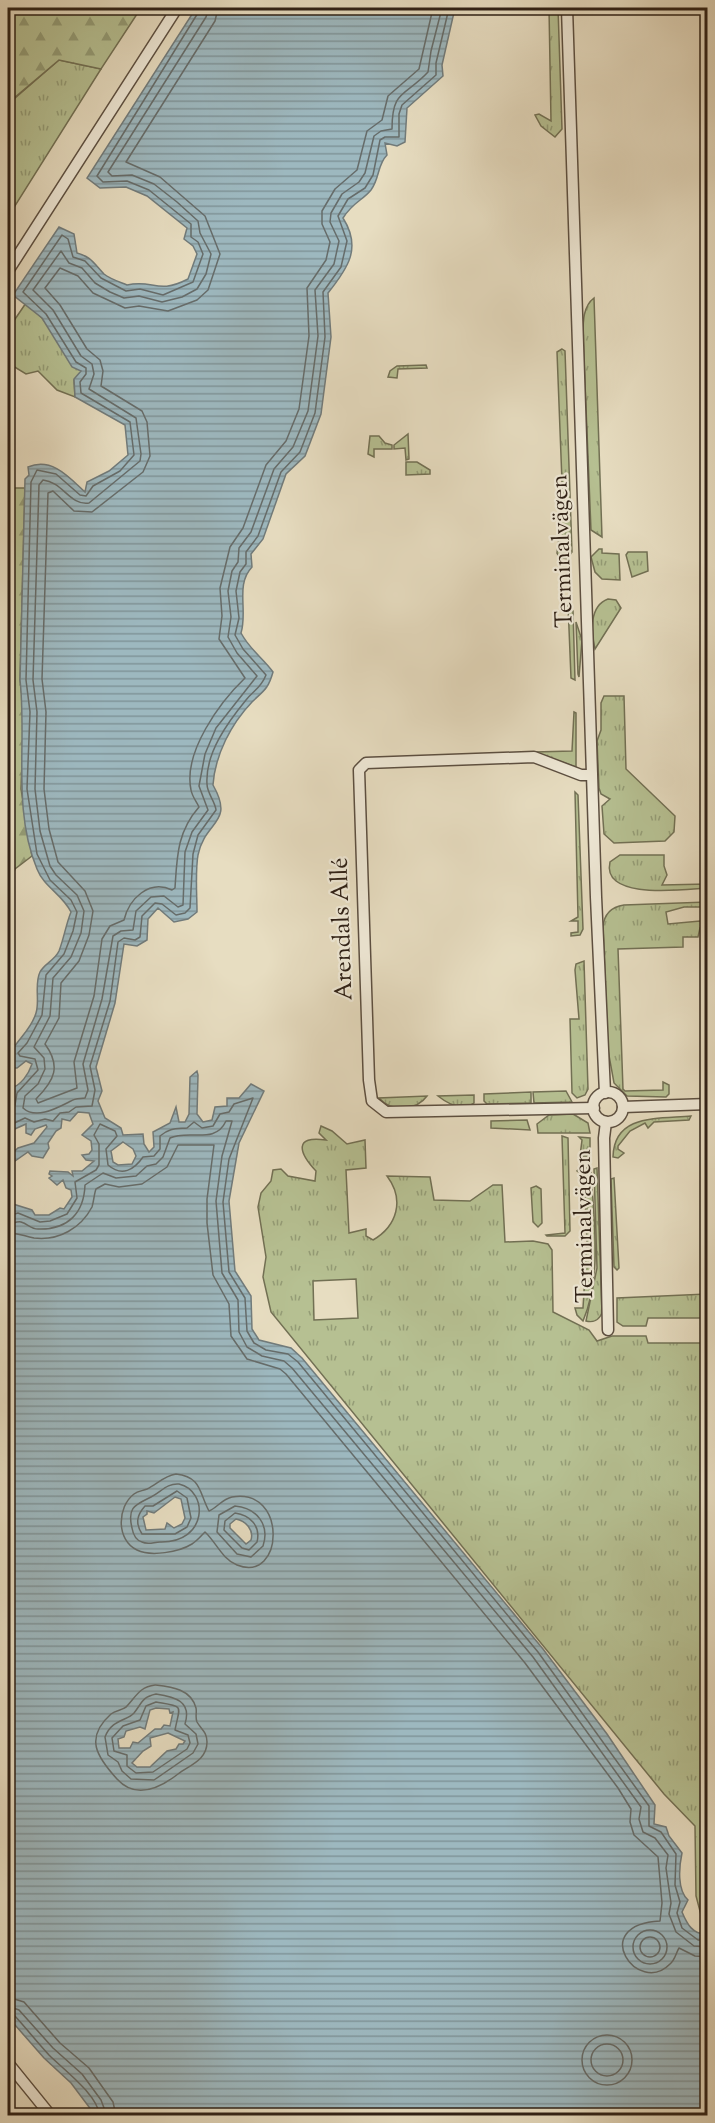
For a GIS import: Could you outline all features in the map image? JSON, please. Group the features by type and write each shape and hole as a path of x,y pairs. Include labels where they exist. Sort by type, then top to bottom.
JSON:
{"street":[{"path":"8,271 177,8"},
{"name":"Terminalvägen","path":"567,8 591,775 605,1093"},
{"name":"Arendals Allé","path":"591,775 581,775 534,757 366,763 359,770 369,1080 372,1101 379,1109 386,1112 594,1108"},
{"path":"605,1093 617,1096 623,1107 618,1118 606,1122 598,1118 594,1108 597,1098 605,1093"},
{"path":"623,1107 708,1104"},
{"name":"Terminalvägen","path":"606,1122 604,1138 609,1330"},
{"path":"8,2063 51,2115"}],"green space":[{"path":"8,8 141,8 101,69 59,60 14,98 8,93"},
{"path":"549,8 558,8 562,129 555,137 541,126 535,115 539,114 551,121"},
{"path":"59,60 101,69 8,217 8,93 15,98"},
{"path":"594,298 602,537 591,530 583,334 586,310"},
{"path":"26,303 42,318 82,371 74,380 75,397 57,390 38,371 26,374 8,363 8,324 11,325"},
{"path":"562,349 565,351 572,552 567,559 559,557 557,553 563,508 557,352"},
{"path":"426,365 427,368 398,369 397,378 388,377 390,371 397,366"},
{"path":"408,434 409,459 406,460 405,448 394,449 394,445"},
{"path":"370,436 379,436 385,443 392,445 392,449 374,449 374,457 368,454"},
{"path":"406,462 417,462 430,470 430,474 406,475"},
{"path":"10,477 14,488 25,488 20,680 24,712 21,789 32,856 15,869 8,888 8,480"},
{"path":"602,549 602,553 619,554 620,580 602,579 595,572 591,557"},
{"path":"628,552 647,552 648,571 632,577 626,555"},
{"path":"608,599 616,600 621,608 595,649 592,628 594,613 602,602"},
{"path":"568,604 573,611 575,680 571,678"},
{"path":"576,622 582,640 579,677 578,674"},
{"path":"604,696 624,696 626,769 675,816 674,832 665,841 614,843 604,834 602,806 610,799 601,794 599,788 597,741 601,730 601,703"},
{"path":"574,712 576,713 576,767 534,752 572,751"},
{"path":"575,792 578,795 583,929 580,935 571,936 571,933 578,932 578,921 571,921 578,917"},
{"path":"620,855 664,855 667,875 662,885 707,884 707,888 647,890 631,888 618,883 611,874 610,862"},
{"path":"707,902 707,907 684,907 666,912 668,924 700,921 706,927 700,928 698,937 683,937 683,947 618,949 623,1089 625,1091 663,1090 663,1082 669,1085 669,1094 666,1097 627,1096 614,1083 608,1050 603,927 605,918 612,909 624,905"},
{"path":"584,961 588,1089 585,1095 577,1098 572,1093 570,1019 579,1019 575,970 576,964"},
{"path":"566,1091 572,1102 534,1103 533,1092"},
{"path":"531,1092 531,1103 487,1104 484,1101 484,1094"},
{"path":"474,1095 474,1103 465,1106 451,1104 438,1096"},
{"path":"427,1096 423,1101 404,1108 391,1106 379,1098"},
{"path":"573,1114 588,1123 590,1133 538,1133 537,1124 549,1115"},
{"path":"691,1116 689,1120 654,1122 648,1128 645,1123 630,1131 618,1146 618,1149 624,1153 618,1158 613,1157 615,1143 629,1126 652,1119"},
{"path":"527,1120 530,1130 491,1128 491,1121"},
{"path":"321,1126 332,1131 347,1144 365,1140 366,1168 346,1170 349,1233 366,1229 366,1236 373,1240 393,1220 396,1212 396,1194 387,1176 430,1177 434,1200 470,1201 493,1185 502,1185 505,1242 533,1241 548,1244 552,1250 553,1312 589,1330 597,1341 612,1336 646,1336 648,1343 707,1343 707,1917 701,1915 696,1896 695,1826 664,1794 271,1312 263,1277 266,1257 258,1207 261,1193 271,1181 273,1170 281,1169 288,1176 315,1181 316,1171 306,1158 302,1147 308,1140 326,1140 319,1133","holes":["356,1279 358,1318 314,1320 313,1281"]},
{"path":"562,1136 568,1138 570,1231 565,1236 547,1236 565,1233"},
{"path":"579,1137 590,1138 590,1156 580,1156 582,1140"},
{"path":"580,1168 591,1168 595,1226 593,1284 583,1321 577,1315 575,1308 583,1308 587,1242 584,1176 577,1171"},
{"path":"597,1168 602,1313 597,1319 589,1322 586,1321 597,1268 594,1169"},
{"path":"614,1178 619,1268 617,1270 614,1267 611,1179"},
{"path":"536,1186 541,1189 542,1223 538,1227 533,1222 531,1188"},
{"path":"707,1294 707,1318 648,1318 646,1326 623,1326 617,1322 617,1298"}],"water":[{"path":"196,8 455,8 442,65 443,76 407,108 405,142 397,146 385,143 387,155 374,185 343,218 349,229 352,248 347,266 328,293 331,337 321,414 305,456 286,474 263,539 251,554 252,567 244,582 241,633 273,672 267,687 237,720 225,740 217,762 213,785 219,798 220,815 206,835 198,855 197,912 188,919 174,922 158,908 148,919 147,940 137,946 124,944 115,1003 96,1067 102,1091 98,1101 105,1118 121,1128 123,1135 143,1134 144,1144 149,1152 154,1147 153,1132 170,1123 176,1107 179,1122 185,1122 189,1114 190,1077 197,1071 197,1114 203,1122 212,1120 215,1107 227,1106 227,1098 239,1098 251,1084 264,1091 239,1143 229,1201 235,1271 251,1296 252,1329 259,1340 291,1348 302,1358 543,1649 607,1734 655,1805 654,1824 666,1827 669,1836 682,1853 680,1884 688,1900 682,1912 694,1931 707,1934 707,2115 95,2115 71,2083 44,2058 8,2017 8,1210 11,1210 13,1204 32,1210 35,1215 49,1215 60,1208 64,1209 72,1197 71,1190 66,1188 63,1180 57,1185 49,1178 52,1176 49,1174 50,1171 68,1172 73,1176 72,1171 82,1171 94,1161 86,1160 82,1155 89,1154 92,1150 91,1141 82,1135 93,1124 89,1113 78,1112 70,1121 62,1119 61,1128 56,1131 48,1143 49,1148 43,1158 32,1156 28,1152 15,1161 8,1160 8,1157 18,1148 34,1143 47,1127 46,1125 35,1129 31,1135 26,1133 26,1124 8,1132 8,1105 11,1098 8,1096 8,1089 21,1083 32,1064 26,1061 17,1068 13,1068 8,1063 13,1049 33,1020 37,1008 38,977 42,969 59,951 71,912 63,900 48,886 37,869 29,846 22,799 20,680 25,479 29,475 28,467 45,465 60,470 85,492 87,482 109,471 128,455 125,425 75,397 74,379 81,371 72,367 42,318 13,295 59,227 74,234 77,253 89,259 106,276 127,285 169,286 178,284 188,279 197,254 193,246 184,239 187,228 147,196 126,187 100,188 87,178","holes":["123,1142 133,1149 136,1156 132,1164 118,1165 113,1162 111,1151","175,1497 181,1499 185,1518 182,1524 174,1528 167,1523 165,1529 146,1530 143,1517 147,1511 154,1513","236,1519 246,1524 250,1529 251,1540 246,1544 230,1528 230,1524","169,1709 170,1713 173,1712 170,1726 164,1725 161,1729 155,1729 138,1743 133,1742 130,1748 119,1748 118,1739 124,1737 126,1731 140,1727 145,1729 150,1710","168,1733 185,1741 176,1749 167,1751 150,1767 137,1767 132,1763 151,1746 150,1738"]}]}
